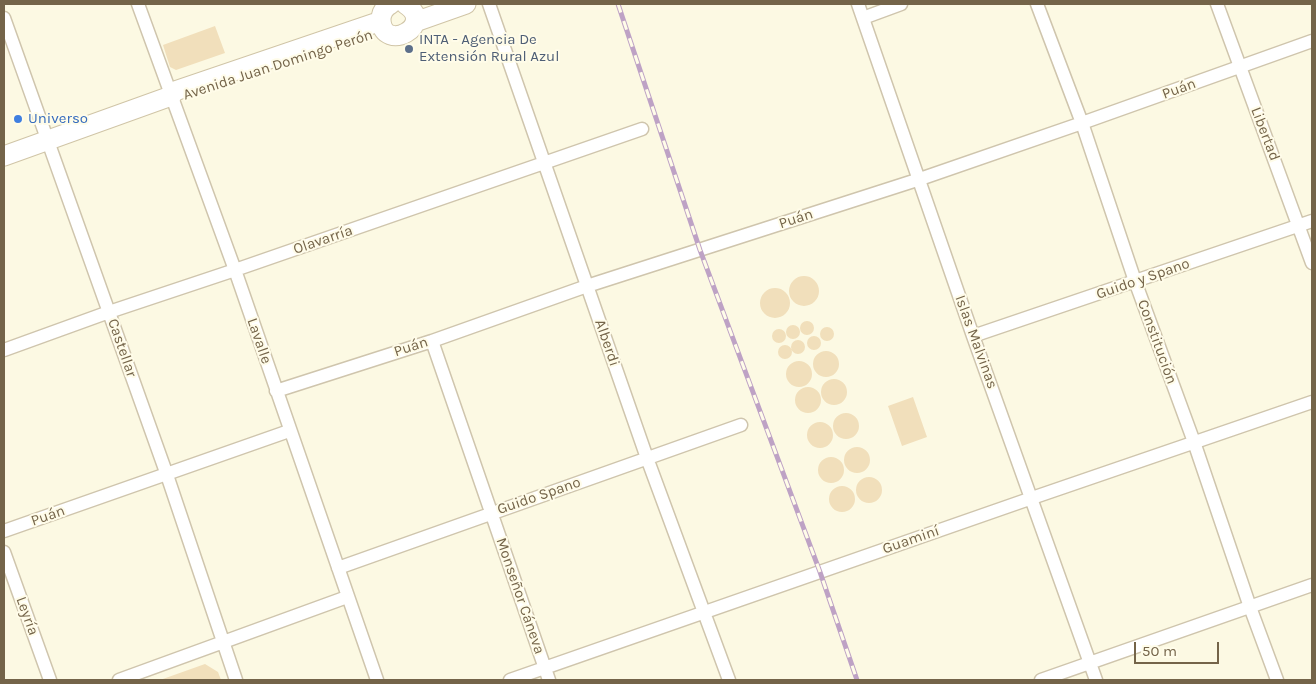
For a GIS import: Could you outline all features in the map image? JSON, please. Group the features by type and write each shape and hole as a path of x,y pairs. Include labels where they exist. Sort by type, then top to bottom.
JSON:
{"main road":[{"name":"Avenida Juan Domingo Perón","path":"4,156 172,96 175,91 385,14 389,34 400,36 410,31 415,9 466,4"}],"street":[{"name":"Lavalle","path":"138,4 235,270 377,680"},
{"name":"Alberdi","path":"489,4 647,458 729,680"},
{"name":"Islas Malvinas","path":"858,4 973,336 1096,680"},
{"path":"863,18 900,4"},
{"name":"Constitución","path":"1037,4 1082,123 1135,282 1194,442 1277,680"},
{"name":"Libertad","path":"1217,4 1312,264"},
{"name":"Castellar","path":"4,18 167,475 236,680"},
{"name":"Puán","path":"276,391 432,341 586,286 920,179 1312,41"},
{"name":"Olavarría","path":"4,350 109,312 642,129"},
{"name":"Guido y Spano","path":"973,336 1312,221"},
{"name":"Monseñor Cáneva","path":"432,341 547,674"},
{"name":"Guaminí","path":"510,680 547,674 704,612 1312,402"},
{"name":"Guido Spano","path":"338,568 741,425"},
{"name":"Puán","path":"4,531 290,431"},
{"name":"Leyría","path":"4,552 50,680"},
{"path":"1041,680 1312,585"},
{"path":"119,680 347,597"}],"building":[{"path":"215,26 225,53 176,70 170,67 163,45"},
{"path":"804,276 815,280 819,291 815,302 804,306 793,302 789,291 793,280"},
{"path":"775,288 786,292 790,303 786,314 775,318 764,314 760,303 764,292"},
{"path":"804,321 810,321 814,328 810,335 804,335 800,331 800,325"},
{"path":"793,325 798,327 800,332 798,337 793,339 788,337 786,332 788,327"},
{"path":"824,327 830,327 834,334 830,341 824,341 820,337 820,331"},
{"path":"779,329 784,331 786,336 784,341 779,343 774,341 772,336 774,331"},
{"path":"811,336 817,336 821,343 817,350 811,350 807,346 807,340"},
{"path":"798,340 803,342 805,347 803,352 798,354 793,352 791,347 793,342"},
{"path":"785,345 790,347 792,352 790,357 785,359 780,357 778,352 780,347"},
{"path":"826,351 835,355 839,364 835,373 826,377 817,373 813,364 817,355"},
{"path":"799,361 808,365 812,374 808,383 799,387 790,383 786,374 790,365"},
{"path":"834,379 843,383 847,392 843,401 834,405 825,401 821,392 825,383"},
{"path":"808,387 817,391 821,400 817,409 808,413 799,409 795,400 799,391"},
{"path":"913,397 927,437 902,446 888,406"},
{"path":"846,413 855,417 859,426 855,435 846,439 837,435 833,426 837,417"},
{"path":"820,422 829,426 833,435 829,444 820,448 811,444 807,435 811,426"},
{"path":"857,447 866,451 870,460 866,469 857,473 848,469 844,460 848,451"},
{"path":"831,457 840,461 844,470 840,479 831,483 822,479 818,470 822,461"},
{"path":"869,477 878,481 882,490 878,499 869,503 860,499 856,490 860,481"},
{"path":"842,486 851,490 855,499 851,508 842,512 833,508 829,499 833,490"},
{"path":"205,664 218,672 221,680 160,680"}],"railway":[{"path":"618,4 700,250 820,572 857,680"}],"place":[{"name":"INTA - Agencia De Extensión Rural Azul","path":"409,49"},
{"name":"Universo","path":"18,119"}]}
